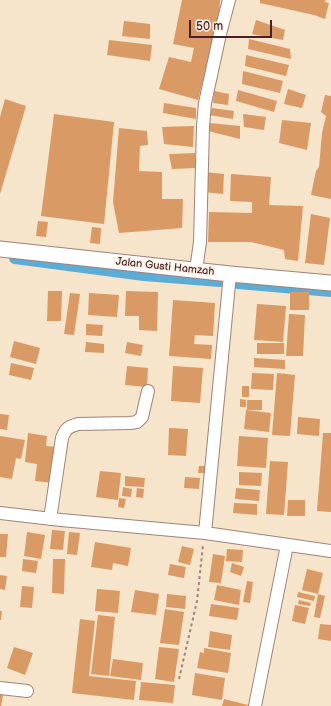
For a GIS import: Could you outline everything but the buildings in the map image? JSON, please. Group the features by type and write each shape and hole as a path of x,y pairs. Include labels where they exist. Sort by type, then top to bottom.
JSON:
{"street":[{"path":"196,270 200,242 205,103 229,0"},
{"name":"Jalan Gusti Hamzah","path":"0,249 230,274 331,283"},
{"path":"204,534 230,274"},
{"path":"50,519 62,438 65,430 70,426 78,424 137,422 142,417 148,391"},
{"path":"0,514 204,534 331,551"},
{"path":"255,706 287,545"},
{"path":"0,688 27,691"}],"path":[{"path":"180,679 197,601 204,534"}],"waterway":[{"path":"15,258 144,275 220,281"},
{"path":"238,283 331,291"}]}
